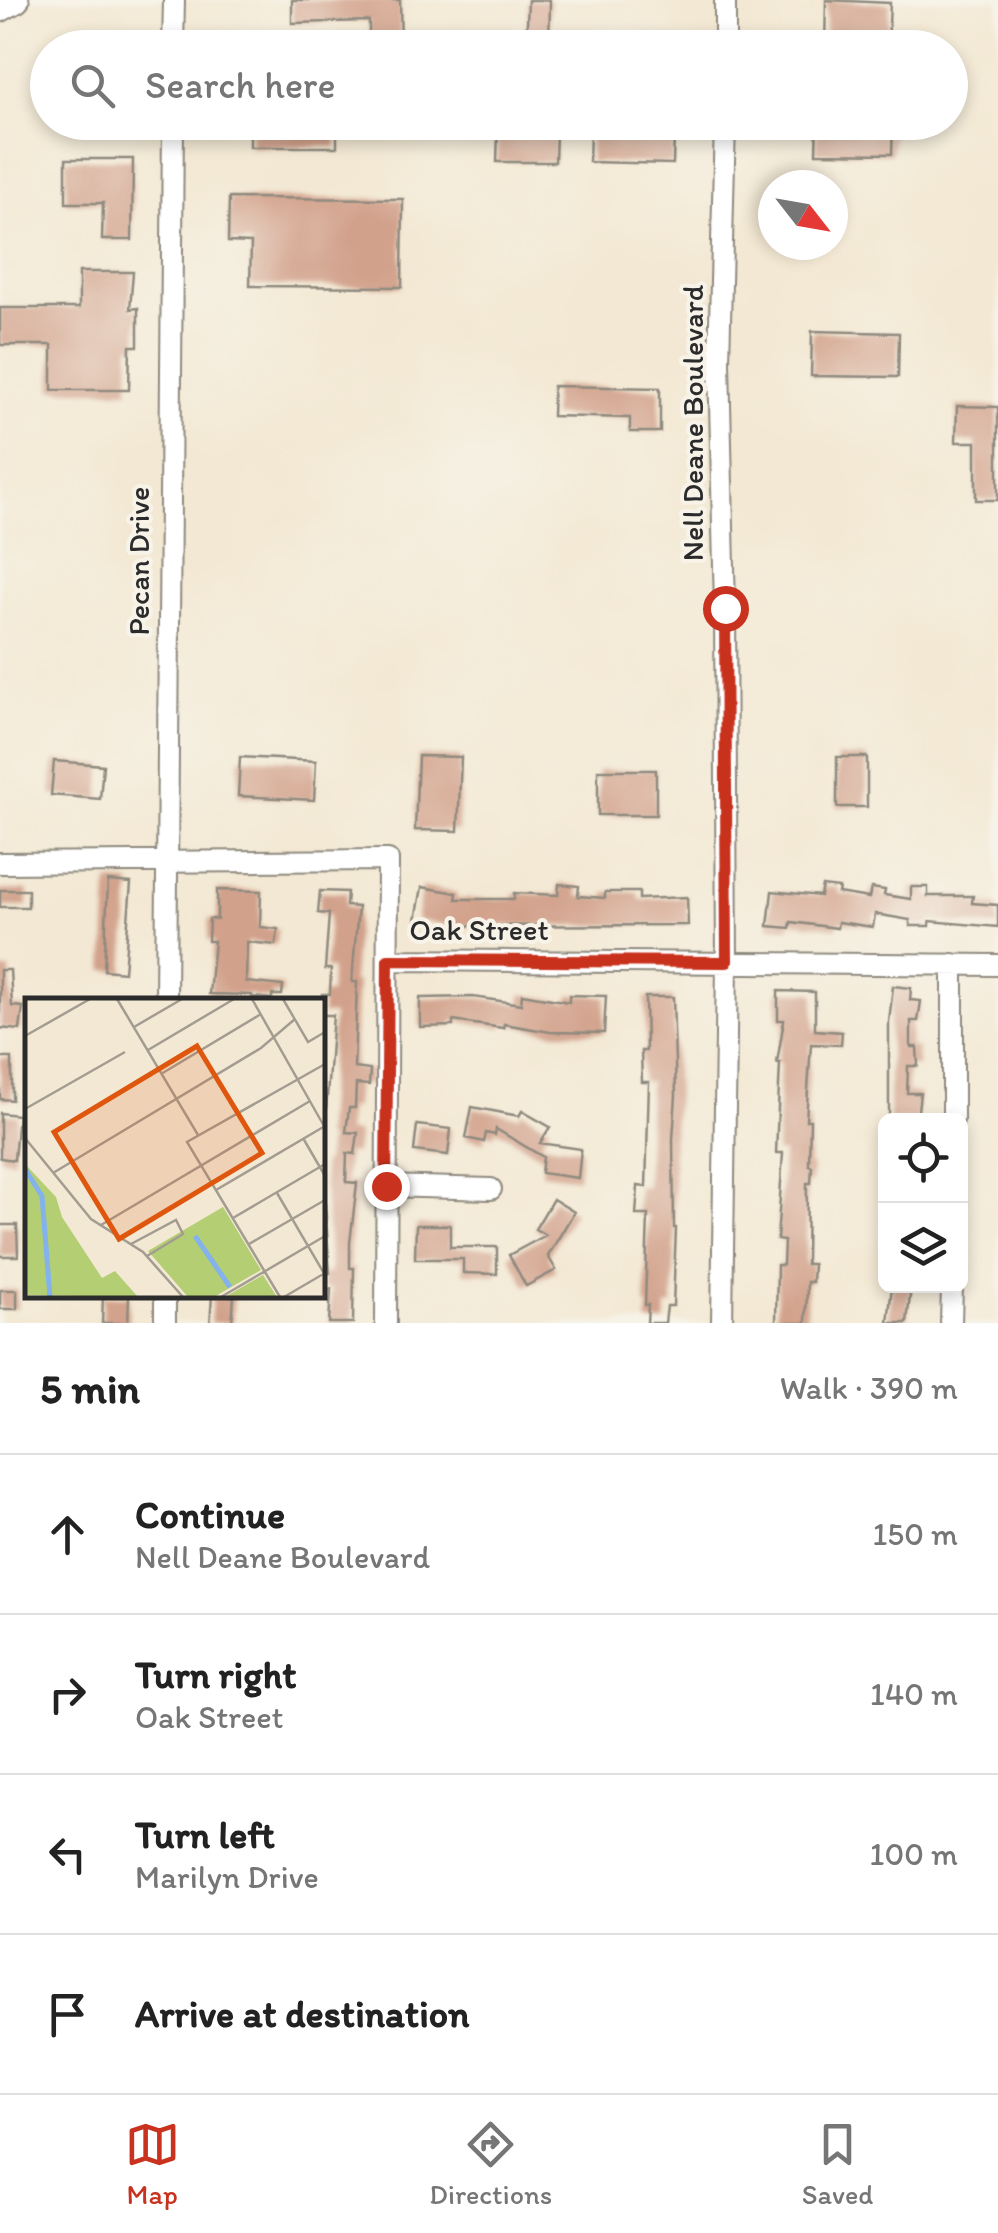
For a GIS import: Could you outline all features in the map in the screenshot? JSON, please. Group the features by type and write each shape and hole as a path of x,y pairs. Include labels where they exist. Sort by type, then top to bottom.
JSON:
{"main road":[{"path":"0,9 16,0"}],"street":[{"path":"173,30 174,0"},
{"path":"725,0 725,30"},
{"name":"Pecan Drive","path":"166,998 172,140"},
{"name":"Nell Deane Boulevard","path":"722,1323 727,962 719,362 725,140"},
{"name":"Oak Street","path":"0,863 388,860 388,960 998,965"},
{"path":"386,1323 388,960"},
{"path":"952,1113 953,964"},
{"path":"386,1186 490,1189"},
{"path":"952,1293 952,1323"}],"building":[{"path":"292,0 400,0 401,30 369,30 369,21 292,23"},
{"path":"528,0 550,0 549,30 527,30"},
{"path":"826,0 890,3 889,30 825,30"},
{"path":"250,140 337,140 337,147 250,147"},
{"path":"498,140 556,140 555,162 497,162"},
{"path":"590,140 674,140 673,164 589,162"},
{"path":"816,140 892,140 892,154 816,153"},
{"path":"66,159 133,159 132,240 102,240 103,203 66,203"},
{"path":"229,198 403,199 402,287 250,286 251,243 228,242"},
{"path":"79,272 133,272 130,309 138,308 138,346 130,346 129,390 52,390 52,345 0,345 0,308 79,308"},
{"path":"812,331 899,333 898,377 811,376"},
{"path":"553,386 660,388 660,432 630,432 630,418 552,416"},
{"path":"957,406 998,407 998,500 976,500 976,442 956,442"},
{"path":"418,756 461,757 458,831 415,830"},
{"path":"240,757 316,761 314,800 238,796"},
{"path":"837,757 867,757 867,807 837,807"},
{"path":"54,761 103,765 100,799 51,795"},
{"path":"598,770 656,770 656,815 598,815"},
{"path":"108,881 131,883 124,972 104,970"},
{"path":"559,884 579,886 578,896 605,898 605,892 639,892 639,899 687,897 688,925 451,926 416,920 422,887 457,893 456,899 514,899 514,893 558,895"},
{"path":"822,886 869,898 871,888 885,890 884,895 911,899 911,887 928,887 928,896 973,896 972,903 998,905 998,927 930,921 930,926 910,926 910,920 875,914 873,927 838,922 837,928 791,922 790,928 768,926 772,891 820,896"},
{"path":"0,890 28,890 28,907 0,907"},
{"path":"217,890 261,891 260,927 278,929 276,945 247,942 246,982 283,986 282,995 262,998 209,994 214,941 208,941 209,919 217,919"},
{"path":"320,891 347,892 346,906 358,907 352,982 357,982 354,1068 370,1070 369,1085 356,1084 355,1108 349,1108 346,1132 358,1133 355,1154 347,1153 346,1182 357,1183 350,1243 350,1268 354,1268 353,1323 329,1323 331,1289 325,1289 325,1274 330,1273 325,1124 333,1015 325,1015 322,998 322,994 330,994 331,969 325,969 329,914 318,913"},
{"path":"0,970 10,970 12,1006 23,1007 20,1030 0,1028"},
{"path":"893,986 911,988 910,1000 921,1001 918,1021 911,1021 911,1047 917,1047 918,1066 908,1066 907,1093 920,1093 918,1113 889,1113"},
{"path":"778,991 815,992 815,1030 842,1032 841,1045 811,1044 806,1120 810,1120 812,1166 811,1183 807,1183 806,1264 813,1264 812,1282 807,1282 806,1323 776,1323 777,1265 783,1265 784,1241 777,1240 783,1153 776,1153 777,1063 784,1020 778,1020"},
{"path":"522,994 569,1002 569,995 606,996 604,1033 550,1032 453,1021 453,1026 420,1027 420,998 473,997 521,1004"},
{"path":"645,997 673,997 676,1228 673,1306 667,1306 665,1323 647,1323 648,1215 636,1215 638,1186 646,1187 649,1082 642,1082 641,1051 646,1051"},
{"path":"0,1058 12,1058 12,1100 0,1099"},
{"path":"472,1107 519,1116 522,1111 550,1127 540,1143 581,1149 578,1178 541,1173 543,1157 496,1129 495,1135 486,1133 484,1142 466,1138"},
{"path":"0,1113 18,1115 14,1160 0,1158"},
{"path":"417,1125 451,1129 448,1155 414,1151"},
{"path":"553,1199 574,1212 548,1256 556,1270 526,1286 509,1255 546,1235 535,1229"},
{"path":"0,1225 17,1225 18,1256 0,1256"},
{"path":"416,1225 450,1225 450,1247 497,1247 497,1274 463,1273 463,1259 415,1259"},
{"path":"0,1290 17,1290 17,1309 0,1309"},
{"path":"891,1293 910,1293 907,1323 888,1323"},
{"path":"103,1298 129,1298 128,1323 102,1323"},
{"path":"212,1298 234,1298 232,1323 210,1323"}],"route":[{"path":"386,1186 388,960 727,962 725,608"}]}
